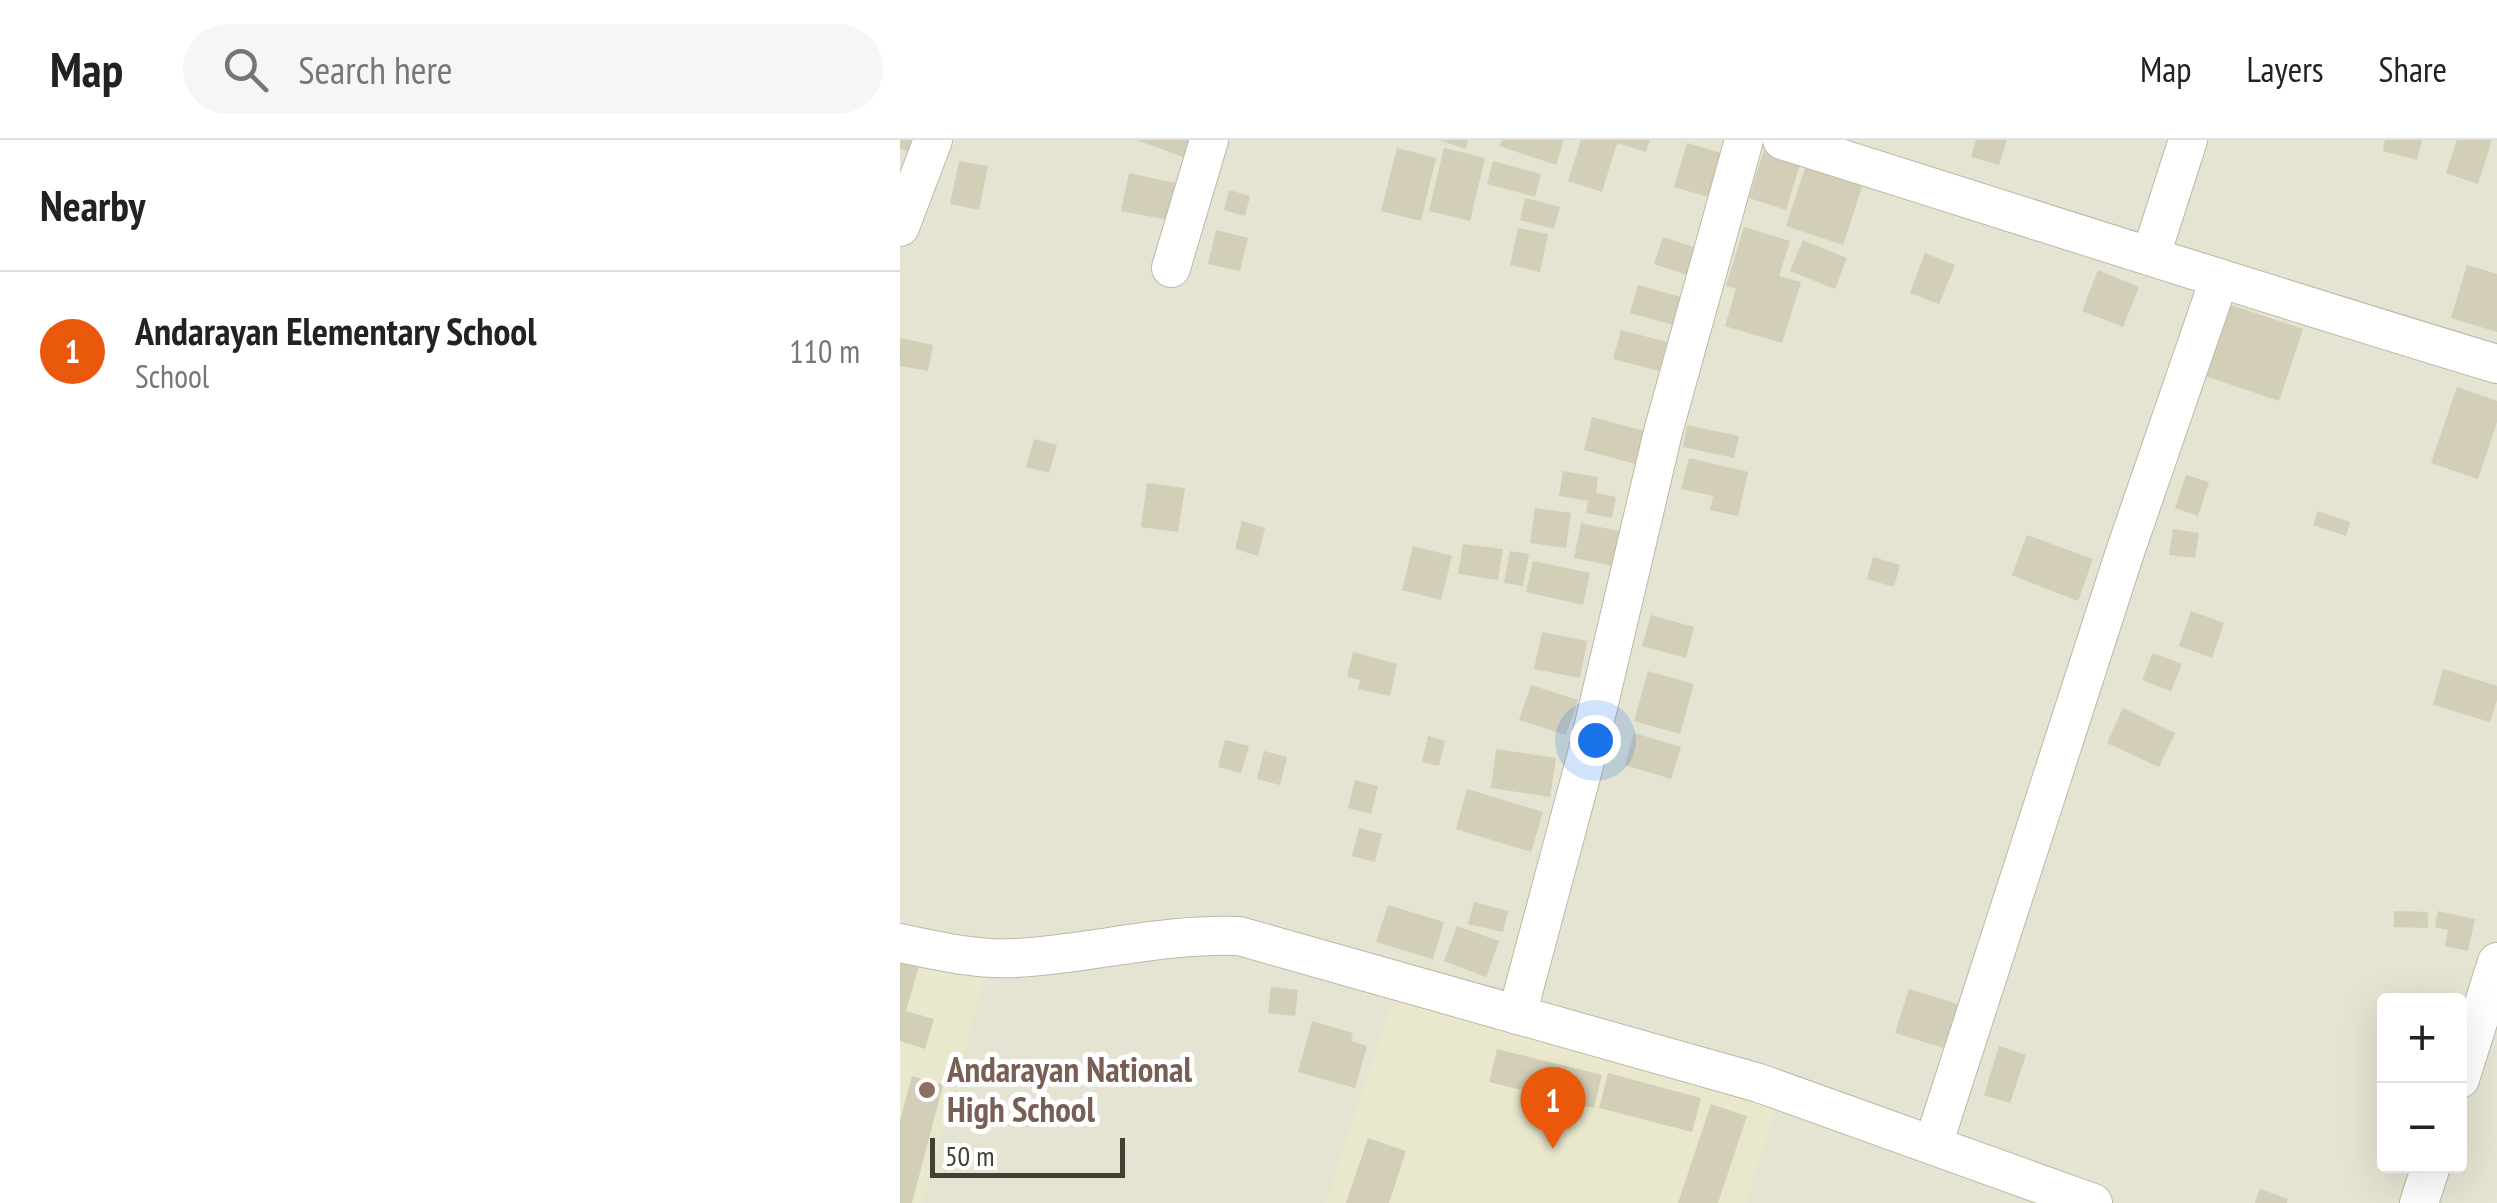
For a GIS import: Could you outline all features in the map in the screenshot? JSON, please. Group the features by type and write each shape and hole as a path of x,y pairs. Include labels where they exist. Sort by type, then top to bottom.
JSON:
{"street":[{"path":"900,226 932,140"},
{"path":"1171,268 1208,140"},
{"path":"1517,1015 1587,754 1662,432 1744,140"},
{"path":"1782,140 2497,364"},
{"path":"2150,255 2188,140"},
{"path":"1932,1145 2119,571 2220,280"},
{"path":"900,943 956,956 1014,958 1200,934 1239,936 1758,1083 1932,1145 2014,1190 2093,1203"},
{"path":"2467,1057 2497,962"},
{"path":"2420,1203 2430,1173"}],"shaded area":[{"path":"900,140 2497,140 2497,1203 900,1203"},
{"name":"Andarayan National High School","path":"900,954 985,977 923,1203 900,1203"},
{"path":"1396,991 1780,1096 1746,1203 1326,1203"}],"building":[{"path":"900,140 921,140 916,154 900,149"},
{"path":"1137,140 1199,140 1191,160"},
{"path":"1439,140 1468,140 1466,149"},
{"path":"1502,140 1564,140 1556,165 1499,146"},
{"path":"1581,140 1650,140 1646,152 1617,143 1602,192 1568,181"},
{"path":"1976,140 2007,140 1999,165 1971,157"},
{"path":"2385,140 2422,140 2417,160 2383,151"},
{"path":"2457,140 2492,140 2478,184 2446,173"},
{"path":"1687,143 1725,154 1712,198 1674,187"},
{"path":"1397,148 1436,158 1421,221 1381,211"},
{"path":"1444,148 1485,158 1470,221 1429,211"},
{"path":"1764,150 1801,161 1786,210 1749,198"},
{"path":"959,161 988,166 979,210 950,204"},
{"path":"1493,161 1541,174 1535,197 1487,184"},
{"path":"1807,162 1864,181 1843,245 1786,226"},
{"path":"1129,173 1175,183 1168,220 1121,211"},
{"path":"1229,190 1250,196 1245,216 1224,210"},
{"path":"1525,198 1560,207 1554,229 1520,220"},
{"path":"1744,227 1790,241 1779,276 1801,282 1782,343 1725,326 1736,289 1726,286"},
{"path":"1518,228 1548,234 1540,272 1510,265"},
{"path":"1216,230 1248,238 1240,271 1208,264"},
{"path":"1663,237 1706,251 1697,278 1654,264"},
{"path":"1803,240 1847,258 1835,289 1790,271"},
{"path":"1925,253 1955,265 1939,304 1910,293"},
{"path":"2467,265 2497,274 2497,332 2451,318"},
{"path":"2098,270 2139,287 2123,327 2082,311"},
{"path":"1638,285 1681,297 1673,325 1630,313"},
{"path":"2228,304 2303,329 2279,401 2205,376"},
{"path":"1621,330 1667,342 1659,371 1613,359"},
{"path":"900,338 933,345 928,371 900,366"},
{"path":"2457,387 2497,401 2497,422 2478,479 2431,463"},
{"path":"1592,417 1644,431 1635,464 1584,450"},
{"path":"1687,425 1739,436 1734,458 1683,447"},
{"path":"1034,439 1057,445 1049,473 1026,467"},
{"path":"1689,458 1748,472 1738,516 1710,510 1713,496 1681,489"},
{"path":"1563,471 1598,477 1596,493 1616,497 1612,518 1586,513 1588,501 1559,496"},
{"path":"2186,475 2209,482 2198,516 2175,508"},
{"path":"1147,483 1185,488 1178,532 1141,527"},
{"path":"1535,508 1571,513 1566,548 1530,543"},
{"path":"2318,511 2350,522 2346,536 2313,525"},
{"path":"1242,521 1265,528 1258,556 1235,549"},
{"path":"1581,523 1632,534 1624,568 1574,558"},
{"path":"2173,529 2199,533 2195,558 2169,555"},
{"path":"2027,535 2093,559 2078,601 2012,575"},
{"path":"1463,544 1503,549 1498,580 1458,574"},
{"path":"1413,546 1452,556 1441,600 1402,590"},
{"path":"1510,551 1529,554 1523,586 1504,583"},
{"path":"1873,557 1900,565 1894,587 1867,579"},
{"path":"1533,561 1590,573 1583,605 1526,592"},
{"path":"2191,611 2224,623 2212,658 2179,646"},
{"path":"1651,615 1694,627 1686,658 1642,646"},
{"path":"1542,632 1587,641 1580,678 1534,669"},
{"path":"1353,652 1397,664 1390,696 1358,689 1360,680 1347,677"},
{"path":"2153,653 2182,664 2171,691 2142,680"},
{"path":"2443,669 2497,686 2490,722 2433,705"},
{"path":"1648,671 1694,684 1680,734 1634,721"},
{"path":"1531,685 1578,700 1566,735 1519,720"},
{"path":"2123,708 2175,733 2159,767 2107,743"},
{"path":"1634,733 1681,747 1671,779 1625,765"},
{"path":"1428,736 1445,741 1439,766 1422,762"},
{"path":"1225,740 1249,746 1241,773 1218,767"},
{"path":"1496,749 1556,758 1550,797 1491,788"},
{"path":"1264,751 1287,757 1280,785 1257,779"},
{"path":"1355,780 1378,786 1371,814 1348,808"},
{"path":"1467,789 1543,812 1531,852 1456,829"},
{"path":"1359,828 1382,834 1375,862 1352,856"},
{"path":"1474,902 1508,911 1503,932 1468,924"},
{"path":"1388,905 1444,922 1433,959 1376,942"},
{"path":"2394,911 2428,912 2428,928 2394,927"},
{"path":"2438,911 2475,919 2468,951 2445,946 2448,930 2435,927"},
{"path":"1457,926 1499,941 1486,977 1444,961"},
{"path":"900,961 919,966 906,1011 934,1019 925,1049 900,1041"},
{"path":"1271,987 1298,990 1295,1016 1268,1013"},
{"path":"1909,989 1958,1004 1944,1048 1895,1033"},
{"path":"1312,1021 1353,1033 1351,1041 1367,1046 1355,1088 1298,1072"},
{"path":"1999,1046 2026,1055 2010,1103 1984,1095"},
{"path":"1497,1049 1602,1075 1594,1108 1489,1082"},
{"path":"1608,1073 1701,1098 1692,1132 1599,1108"},
{"path":"912,1076 943,1085 912,1203 900,1203 900,1120"},
{"path":"1711,1104 1747,1116 1718,1203 1678,1203"},
{"path":"1368,1138 1406,1151 1389,1203 1346,1203"},
{"path":"2260,1189 2288,1199 2287,1203 2255,1203"}],"place":[{"name":"Andarayan National High School","path":"927,1090"},
{"name":"Andarayan Elementary School","path":"1553,1149"}]}
